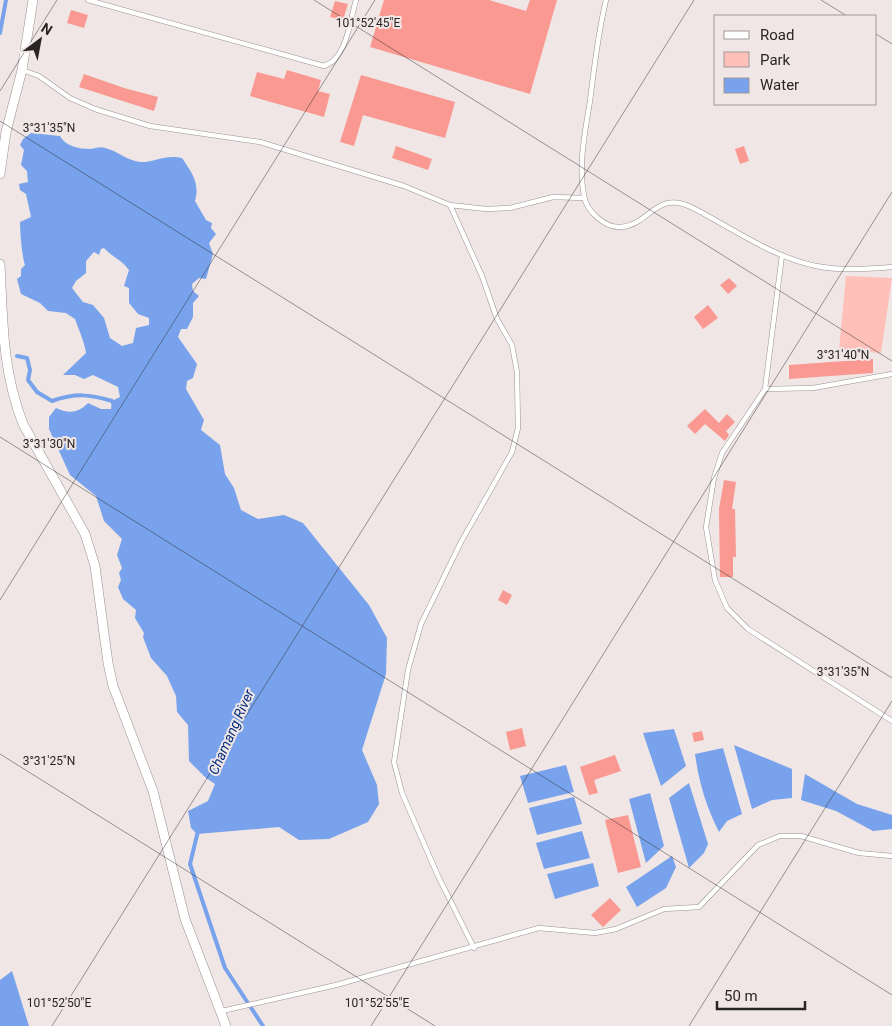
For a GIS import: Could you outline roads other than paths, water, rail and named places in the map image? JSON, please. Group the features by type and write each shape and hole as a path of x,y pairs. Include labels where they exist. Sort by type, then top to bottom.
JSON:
{"street":[{"path":"0,174 6,132 22,70 33,0"},
{"path":"0,264 4,352 16,407 23,424 85,534 92,553 110,675 153,791 185,919 222,1011 226,1026"}],"lane":[{"path":"88,0 324,66 335,60 341,52 356,0"},
{"path":"606,0 583,151 584,198 598,219 615,227 635,224 656,206 681,202 782,255 818,266 838,268 892,267"},
{"path":"22,70 39,76 70,98 95,109 150,126 260,142 404,186 450,205 486,209 510,208 553,197 584,198"},
{"path":"450,205 482,276 497,319 512,345 518,372 518,428 512,452 461,542 421,624 408,670 394,762 405,800 438,876 474,948"},
{"path":"782,255 765,389 722,453 716,471 706,527 718,591 727,608 748,629 892,721"},
{"path":"765,389 813,388 892,373"},
{"path":"222,1011 474,948 539,928 595,933 616,929 664,909 699,907 758,845 780,836 801,836 859,853 892,856"}],"water":[{"path":"31,133 60,136 65,142 77,148 92,149 103,147 131,160 141,162 171,157 182,158 192,173 196,183 195,201 206,220 212,223 211,228 216,234 209,243 213,254 206,279 199,278 192,284 193,291 199,296 193,303 193,317 187,329 181,329 178,337 197,364 193,378 187,381 186,389 204,420 201,430 220,445 225,474 234,488 241,510 258,519 284,515 303,523 369,605 387,638 386,674 362,750 377,785 379,804 368,822 329,839 299,840 279,827 197,834 191,828 188,811 208,801 215,784 189,761 188,725 177,712 176,696 167,676 151,658 143,637 144,633 135,618 136,610 123,599 118,587 121,580 119,573 122,568 117,555 122,539 104,521 96,496 70,475 49,429 49,417 56,408 73,412 81,409 88,403 101,409 111,409 112,401 120,397 118,387 93,375 84,379 75,375 63,375 86,353 75,319 66,313 48,311 40,303 21,294 17,279 21,276 21,269 25,265 20,222 31,217 26,194 20,190 19,184 28,182 27,171 21,165 24,150 20,145 23,139","holes":["104,248 129,270 124,286 129,288 129,303 138,314 149,318 149,325 136,328 133,343 122,346 110,338 104,318 93,305 83,302 72,288 76,281 86,273 86,261 94,252 99,255 101,249"]},
{"path":"674,729 686,766 661,786 643,733"},
{"path":"734,745 792,769 792,798 772,800 752,809"},
{"path":"723,748 742,814 727,821 719,832 704,794 695,754"},
{"path":"566,765 574,792 528,803 520,776"},
{"path":"805,774 857,804 892,815 892,829 873,831 836,811 801,800"},
{"path":"689,783 708,844 704,853 689,868 669,798"},
{"path":"650,793 664,846 646,863 629,799"},
{"path":"574,797 582,824 537,835 529,808"},
{"path":"582,831 590,858 544,869 536,843"},
{"path":"672,856 676,867 666,888 637,907 626,887"},
{"path":"593,863 599,886 555,899 547,874"},
{"path":"12,971 29,1026 0,1026 0,980"}],"waterway":[{"name":"Chamang River","path":"0,33 6,0"},
{"path":"17,356 27,358 30,370 28,380 37,392 52,401 75,396 89,396 112,401 114,405"},
{"name":"Chamang River","path":"198,831 190,864 225,968 263,1026"}]}
